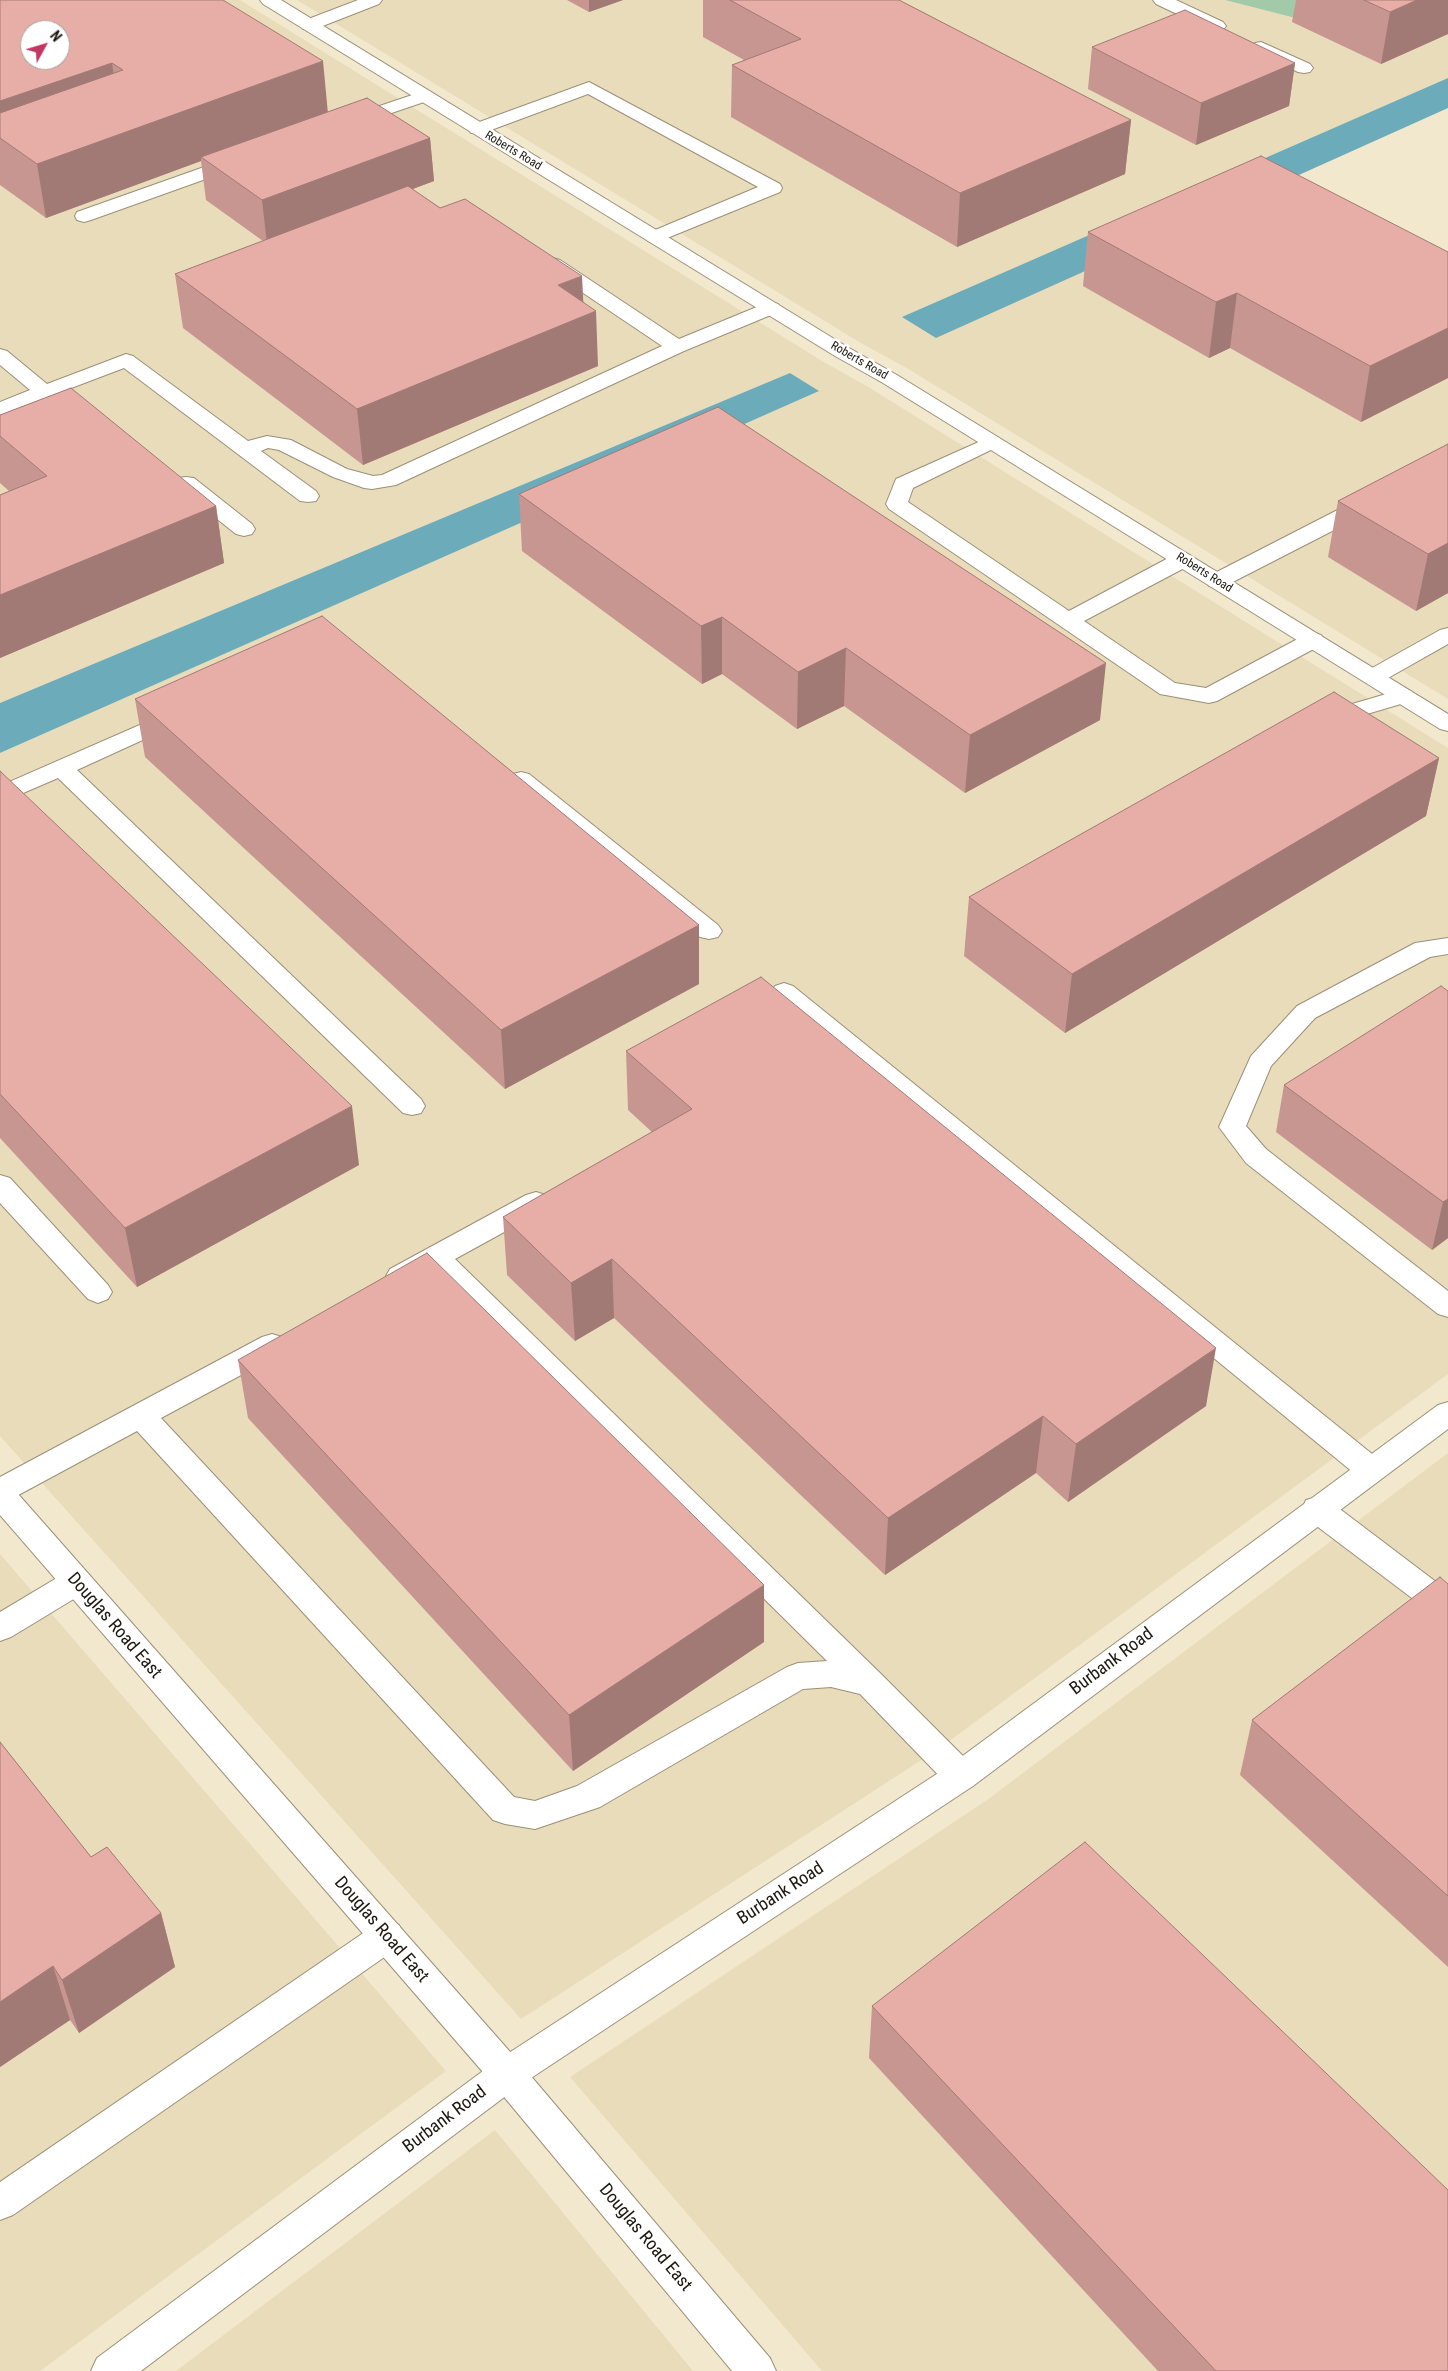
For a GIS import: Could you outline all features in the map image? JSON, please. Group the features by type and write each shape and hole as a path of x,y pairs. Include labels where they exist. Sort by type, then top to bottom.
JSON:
{"street":[{"name":"Roberts Road","path":"269,0 655,238 992,442 1448,724"},
{"path":"309,25 373,0"},
{"path":"1162,0 1304,68"},
{"path":"477,129 589,87 773,188 655,238"},
{"path":"331,128 424,96"},
{"path":"84,216 258,154"},
{"path":"539,255 677,347"},
{"path":"245,450 267,442 284,444 340,473 372,483 388,480 677,347 770,308"},
{"path":"0,355 44,392"},
{"path":"0,409 126,360 308,496"},
{"path":"992,442 904,484 897,504 1168,689 1209,696 1313,640"},
{"path":"167,468 244,529"},
{"path":"1217,582 1386,494"},
{"path":"1068,621 1182,560"},
{"path":"1373,677 1448,635"},
{"path":"1305,729 1349,711 1403,696"},
{"path":"0,795 196,707"},
{"path":"61,768 412,1106"},
{"path":"507,769 709,931"},
{"path":"1448,946 1424,949 1306,1012 1260,1062 1232,1127 1256,1156 1448,1306"},
{"path":"784,992 1371,1470"},
{"path":"0,1185 98,1292"},
{"path":"375,1289 558,1190"},
{"path":"436,1257 870,1683 961,1776"},
{"path":"0,1492 297,1331"},
{"name":"Burbank Road","path":"110,2371 507,2074 961,1776 1448,1413"},
{"path":"140,1416 505,1810 535,1815 588,1797 798,1676 831,1674 870,1683"},
{"name":"Douglas Road East","path":"0,1492 76,1582 507,2074 757,2371"},
{"path":"1317,1509 1448,1608"},
{"path":"0,1628 76,1582"},
{"path":"0,2203 387,1936"}],"shaded area":[{"path":"0,0 240,0 822,361 870,388 1448,748 1448,1374 937,1750 521,2019 0,1436 0,753 818,391 790,373 0,703"},
{"path":"297,0 1225,0 1307,21 1448,0 1448,78 1276,154 1252,196 1448,297 1448,699 910,370 861,343"},
{"path":"1448,1453 1448,2371 822,2371 570,2077 987,1800"},
{"path":"0,1554 446,2071 40,2371 0,2371"},
{"path":"495,2130 693,2371 176,2371"}],"green space":[{"path":"1225,0 1357,0 1307,21"}],"water":[{"path":"1448,78 1448,108 936,338 902,317"},
{"path":"790,373 819,391 0,753 0,703"}],"building":[{"path":"0,0 223,0 323,61 37,164 0,138 0,113 123,70 112,63 0,101"},
{"path":"730,0 899,0 1131,120 960,193 732,65 801,39"},
{"path":"1364,0 1417,0 1390,12"},
{"path":"1185,10 1295,63 1201,103 1092,47"},
{"path":"367,98 430,138 262,200 201,157"},
{"path":"1261,156 1448,252 1448,328 1370,366 1237,293 1216,302 1088,232"},
{"path":"408,186 440,208 465,199 582,276 558,285 596,311 357,409 175,274"},
{"path":"71,388 216,506 0,595 0,495 47,476 0,436 0,415"},
{"path":"718,407 1106,663 970,735 846,648 798,672 722,617 701,626 519,494"},
{"path":"1448,444 1448,543 1428,554 1338,501"},
{"path":"322,616 699,925 501,1030 135,699"},
{"path":"1334,692 1439,758 1072,974 969,897"},
{"path":"0,771 352,1106 125,1228 0,1094"},
{"path":"761,977 1216,1348 1076,1444 1043,1416 888,1518 612,1259 571,1283 503,1217 692,1109 626,1051"},
{"path":"1441,986 1448,991 1448,1199 1443,1202 1284,1085"},
{"path":"427,1253 764,1585 569,1715 238,1360"},
{"path":"1440,1577 1448,1584 1448,1896 1252,1720"},
{"path":"0,1742 91,1857 107,1847 161,1913 62,1980 53,1966 0,2002"},
{"path":"1085,1842 1448,2190 1448,2371 1216,2371 872,2006"}]}
